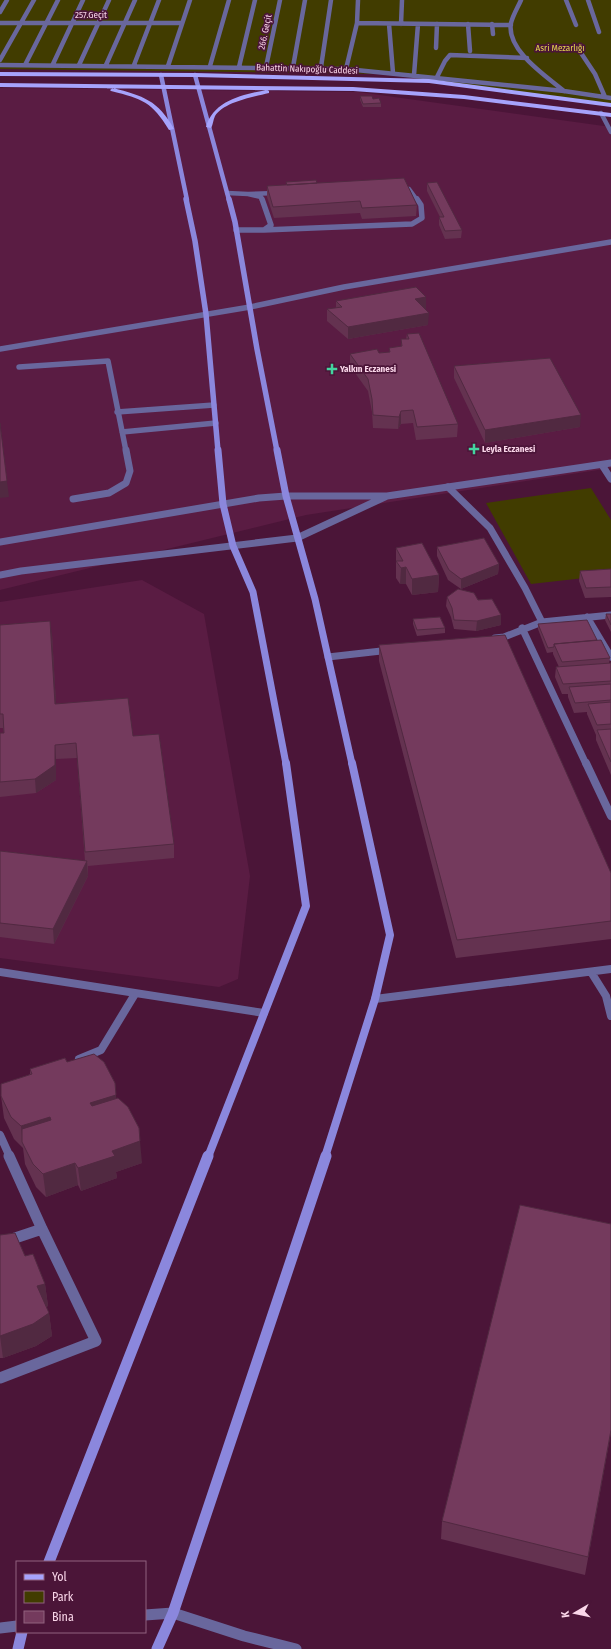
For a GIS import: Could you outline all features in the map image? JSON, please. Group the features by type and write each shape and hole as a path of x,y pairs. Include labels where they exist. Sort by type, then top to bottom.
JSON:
{"main road":[{"name":"Bahattin Nakıpoğlu Caddesi","path":"0,74 195,75 429,81 611,104"},
{"path":"49,1561 306,906 283,743 253,592 233,546 223,504 206,314 195,241 171,129 165,87 161,75"},
{"path":"157,1649 173,1613 339,1116 375,999 390,935 315,599 286,496 228,193 195,75"},
{"name":"Bahattin Nakıpoğlu Caddesi","path":"0,85 353,89 464,97 611,115"},
{"path":"84,86 128,94 146,100 159,108 165,116 171,129"},
{"path":"209,127 212,116 220,108 233,102 264,92 307,88"},
{"path":"18,1649 22,1633"}],"street":[{"path":"0,12 7,0"},
{"path":"0,60 34,0"},
{"path":"25,65 58,0"},
{"path":"53,64 83,0"},
{"path":"80,65 109,0"},
{"path":"106,65 135,0"},
{"path":"134,65 160,0"},
{"path":"168,66 190,0"},
{"path":"210,66 228,0"},
{"path":"239,67 255,0"},
{"name":"266. Geçit","path":"266,67 280,0"},
{"path":"293,67 305,0"},
{"path":"321,68 331,0"},
{"path":"346,69 357,23 358,0"},
{"path":"401,24 402,0"},
{"path":"521,0 511,24 513,37 522,53 564,91"},
{"path":"566,0 576,25"},
{"path":"588,0 599,32"},
{"name":"257.Geçit","path":"0,23 182,23"},
{"path":"357,23 511,24"},
{"path":"389,24 393,73"},
{"path":"414,75 418,24"},
{"path":"436,24 436,48"},
{"path":"468,24 470,51"},
{"path":"492,24 493,34"},
{"path":"580,53 595,74 605,97"},
{"path":"437,77 445,61 450,55 527,58"},
{"path":"0,65 53,64 346,69 437,77 564,91 611,98"},
{"path":"601,113 611,132"},
{"path":"236,230 412,224 422,218 421,206 409,189 393,188"},
{"path":"228,193 248,194 287,192"},
{"path":"248,194 261,197 271,225 264,230"},
{"path":"0,349 250,307 344,287 611,242"},
{"path":"20,367 108,361 130,472 126,484 109,493 73,499"},
{"path":"117,412 214,406"},
{"path":"122,432 216,423"},
{"path":"0,542 259,498 286,496 387,496 611,463"},
{"path":"602,465 611,479"},
{"path":"448,487 490,528 525,588 542,622"},
{"path":"0,575 29,570 297,538 387,496"},
{"path":"488,638 504,637 522,628 542,622 611,615"},
{"path":"587,617 611,657"},
{"path":"522,628 611,816"},
{"path":"328,657 397,649"},
{"path":"375,999 611,969"},
{"path":"0,972 264,1013"},
{"path":"591,972 606,996 611,1016"},
{"path":"72,1062 101,1050 135,994"},
{"path":"0,1135 42,1229 96,1341 0,1378"},
{"path":"0,1243 42,1229"},
{"path":"146,1615 173,1613 244,1636 296,1649"},
{"path":"0,1628 16,1626"}],"shaded area":[{"path":"0,88 358,92 611,127 611,468 306,515 0,590"},
{"path":"142,580 204,614 250,876 238,979 219,987 0,958 0,602"}],"green space":[{"name":"Asri Mezarlığı","path":"0,0 611,0 611,104 383,74 0,69"},
{"path":"591,488 611,520 611,575 531,584 486,503"}],"building":[{"path":"360,96 372,96 373,99 379,98 381,103 363,104"},
{"path":"404,178 417,205 362,208 360,201 273,207 267,186"},
{"path":"316,180 317,183 287,185 286,182"},
{"path":"437,182 462,230 445,231 439,217 444,217 427,183"},
{"path":"416,287 426,297 415,299 429,313 348,327 327,309 342,307 336,301"},
{"path":"419,333 458,424 417,427 413,410 401,411 399,417 373,415 372,399 368,379 350,354 377,349 379,353 390,352 389,348 402,346 401,339 409,339 407,334"},
{"path":"550,358 581,415 485,430 454,366"},
{"path":"0,423 7,481 0,482"},
{"path":"484,538 499,564 461,579 449,570 437,547"},
{"path":"422,543 439,575 412,579 406,567 401,568 396,561 403,561 396,548"},
{"path":"611,569 611,587 586,588 580,571"},
{"path":"458,589 474,593 478,600 492,599 501,615 477,621 454,620 452,608 447,597"},
{"path":"606,614 611,614 611,625"},
{"path":"440,617 445,628 417,630 413,619"},
{"path":"587,620 597,640 554,644 554,647 548,648 538,624"},
{"path":"50,621 55,704 128,698 133,736 159,734 174,844 85,852 76,743 55,745 55,765 35,779 0,782 0,733 4,733 3,714 0,714 0,625"},
{"path":"505,635 611,873 611,921 457,940 379,645"},
{"path":"601,640 610,658 562,662 554,644"},
{"path":"611,663 611,681 563,684 556,667"},
{"path":"611,684 611,700 575,703 569,687"},
{"path":"611,702 611,724 597,725 588,704"},
{"path":"611,729 611,762 597,730"},
{"path":"0,851 87,861 53,929 0,923"},
{"path":"94,1054 104,1062 115,1083 116,1095 90,1103 92,1106 118,1098 128,1107 139,1128 140,1141 112,1151 115,1156 78,1168 75,1163 43,1174 33,1164 22,1142 22,1129 51,1120 50,1117 21,1126 11,1117 1,1096 1,1084 32,1074 30,1069 65,1058 67,1062"},
{"path":"520,1205 611,1224 611,1430 588,1557 442,1521"},
{"path":"15,1233 25,1256 33,1254 45,1284 37,1286 49,1313 33,1324 0,1336 0,1235"}],"place":[{"name":"Yalkın Eczanesi","path":"332,369"},
{"name":"Leyla Eczanesi","path":"474,449"}]}
